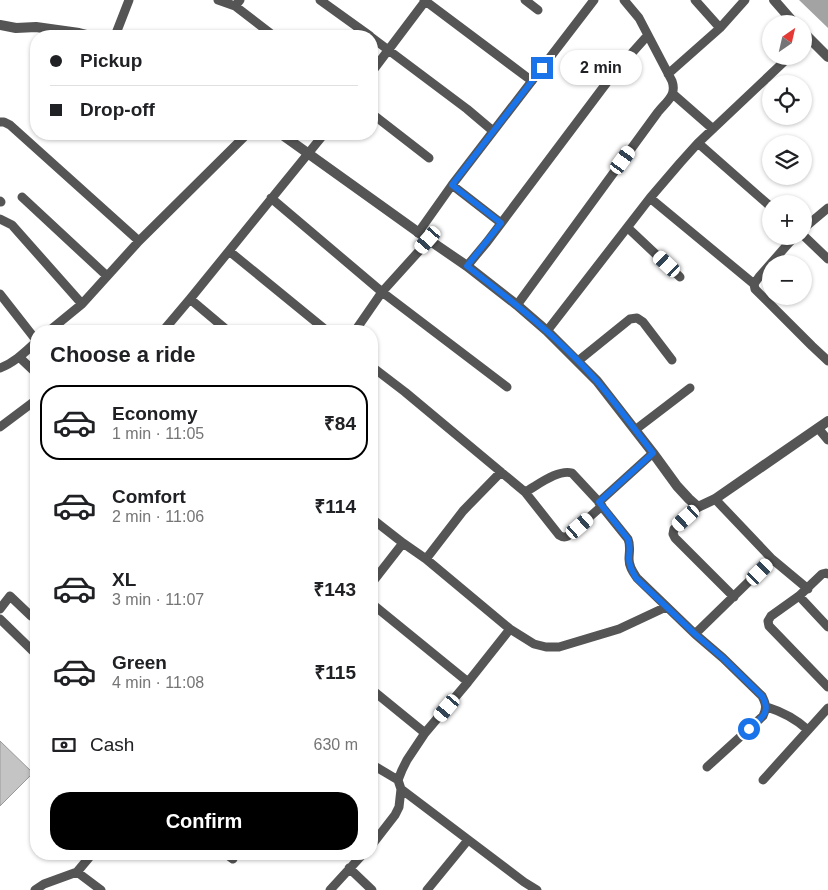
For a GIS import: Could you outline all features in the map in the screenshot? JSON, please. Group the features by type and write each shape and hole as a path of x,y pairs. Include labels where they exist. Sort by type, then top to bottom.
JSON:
{"street":[{"path":"118,30 129,0"},
{"path":"218,0 238,3 267,30"},
{"path":"320,0 361,30"},
{"path":"378,64 425,0 532,81"},
{"path":"525,0 538,10"},
{"path":"418,233 452,185 594,0"},
{"path":"518,306 673,94 674,87 648,35 639,18 624,0"},
{"path":"695,0 720,28"},
{"path":"668,74 720,28 746,0"},
{"path":"774,0 787,15"},
{"path":"0,25 16,28 36,27 58,30"},
{"path":"467,266 614,72 648,35"},
{"path":"378,43 494,131"},
{"path":"812,43 828,57"},
{"path":"547,331 650,198 680,163 698,143 781,65"},
{"path":"673,94 713,129"},
{"path":"378,118 429,158"},
{"path":"0,122 10,125 139,241"},
{"path":"57,325 82,304 139,241 241,140"},
{"path":"289,140 467,266 547,331 597,381 677,486 698,507"},
{"path":"168,325 320,140"},
{"path":"698,143 762,199"},
{"path":"452,185 501,223"},
{"path":"22,198 107,276"},
{"path":"271,198 382,292 507,387"},
{"path":"650,198 754,284 758,293 828,361"},
{"path":"812,221 828,208"},
{"path":"0,220 12,225 82,304"},
{"path":"628,228 680,277"},
{"path":"358,325 382,292 428,240"},
{"path":"812,244 828,259"},
{"path":"754,284 787,245"},
{"path":"229,251 320,325"},
{"path":"0,294 30,333"},
{"path":"190,299 221,325"},
{"path":"578,360 630,319 637,318 643,322 672,360"},
{"path":"0,368 19,357 30,347"},
{"path":"19,357 30,367"},
{"path":"378,372 525,492 559,535 565,538 653,453"},
{"path":"635,430 690,388"},
{"path":"0,427 30,404"},
{"path":"734,597 674,538 674,529 698,507 715,499 828,420"},
{"path":"818,428 828,440"},
{"path":"426,559 463,511 501,472"},
{"path":"525,492 550,477 566,472 572,473 601,504 628,539 630,545 629,560 636,578 762,696 766,703 763,716 707,767"},
{"path":"715,499 772,559 808,589"},
{"path":"378,524 426,559 510,629 534,644 546,647 559,647 619,629 666,607"},
{"path":"378,575 402,543"},
{"path":"695,634 772,559"},
{"path":"828,574 822,574 808,589 771,616 768,621 769,626 828,687"},
{"path":"0,609 10,596 30,615"},
{"path":"799,596 828,627"},
{"path":"378,610 468,682"},
{"path":"0,619 30,648"},
{"path":"378,837 399,808 400,785 407,760 425,733 510,629"},
{"path":"378,695 425,733"},
{"path":"766,707 789,715 808,730"},
{"path":"763,780 828,708"},
{"path":"378,769 468,840 521,886 537,890"},
{"path":"427,890 468,840"},
{"path":"35,890 44,884 77,872 87,860"},
{"path":"330,890 357,860"},
{"path":"350,868 372,890"},
{"path":"77,872 101,890"}],"shaded area":[{"path":"799,0 828,0 828,28"}],"building":[{"path":"0,741 30,770 30,776 0,806"}],"route":[{"path":"542,68 452,185 501,223 467,266 518,306 578,360 597,381 653,453 599,502 628,539 630,545 629,560 636,578 762,696 766,703 765,712 749,729"}]}
